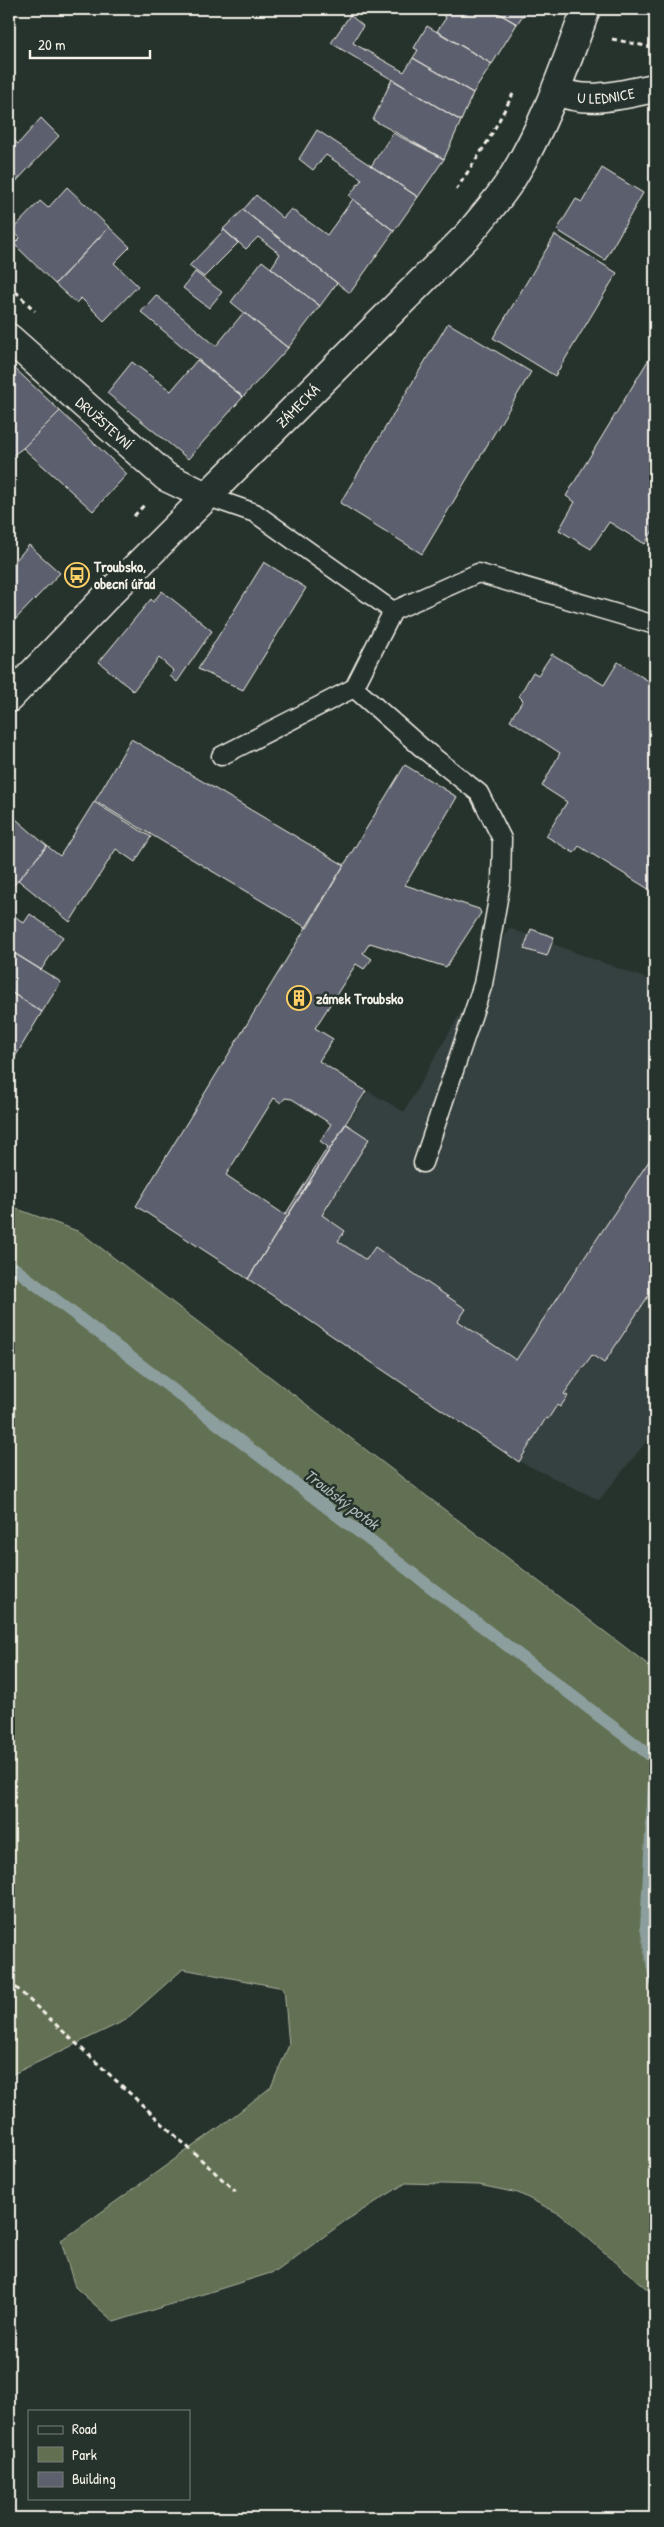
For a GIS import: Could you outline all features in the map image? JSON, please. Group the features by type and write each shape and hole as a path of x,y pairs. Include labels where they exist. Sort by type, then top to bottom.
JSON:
{"street":[{"name":"ZÁMECKÁ","path":"9,698 206,496 469,234 510,181 557,91 586,9"},
{"name":"U LEDNICE","path":"557,91 572,98 596,99 655,88"},
{"name":"DRUŽSTEVNÍ","path":"9,338 166,477 206,496"}],"lane":[{"path":"206,496 255,513 393,610"},
{"path":"221,756 354,688 393,610 478,573 655,625"},
{"path":"354,688 421,747 479,793 502,839 501,882 483,984 423,1163"}],"path":[{"path":"453,195 488,141 514,93"},
{"path":"9,286 38,316"},
{"path":"9,1981 236,2192"}],"shaded area":[{"path":"509,928 655,982 655,1431 599,1500 521,1462 250,1278 368,1091 404,1112"}],"green space":[{"path":"9,1206 80,1232 655,1670 655,2296 560,2214 518,2193 479,2185 406,2183 345,2221 277,2271 114,2322 75,2287 61,2241 221,2126 271,2087 289,2045 284,1988 183,1969 124,2021 9,2076"}],"building":[{"path":"436,9 491,9 517,24 492,64 437,31 446,18"},
{"path":"491,9 527,9 517,24"},
{"path":"350,15 363,26 353,43 404,72 413,58 473,93 461,121 331,43"},
{"path":"427,26 492,64 473,93 413,58 418,50 414,48"},
{"path":"392,79 461,121 444,159 373,120"},
{"path":"41,118 59,136 9,189 9,135 18,144"},
{"path":"317,130 418,197 394,231 349,196 362,179 326,155 313,170 299,159"},
{"path":"393,133 444,159 418,197 371,166"},
{"path":"602,168 643,193 605,260 557,230 576,199 582,202"},
{"path":"67,187 109,227 55,284 14,244 20,238 12,230 40,201 48,208"},
{"path":"256,195 283,218 291,209 327,235 353,199 394,231 350,293 243,210"},
{"path":"243,210 337,283 320,306 271,268 280,254 258,237 246,249 223,229"},
{"path":"109,227 130,247 114,263 138,286 104,321 81,298 76,303 55,284"},
{"path":"224,230 238,243 204,277 189,266"},
{"path":"555,235 617,273 555,376 493,338"},
{"path":"262,261 320,306 288,348 231,302"},
{"path":"195,272 222,292 209,308 183,288"},
{"path":"156,295 216,346 244,312 288,348 243,397 141,312"},
{"path":"448,323 531,372 422,554 340,503"},
{"path":"655,349 655,527 645,544 609,522 591,549 559,530 575,502 566,496"},
{"path":"197,360 243,397 188,459 107,393 132,362 171,391"},
{"path":"9,363 60,411 23,448 9,458"},
{"path":"60,411 127,474 93,511 23,448"},
{"path":"29,545 60,573 9,626 9,568"},
{"path":"264,562 306,588 243,690 198,669"},
{"path":"162,591 212,631 177,682 170,676 174,671 159,658 133,691 99,662 151,599 153,602"},
{"path":"552,654 604,685 618,662 655,685 655,893 579,846 574,853 546,836 567,802 542,786 560,753 510,720 523,700 519,696 533,672 538,675"},
{"path":"131,739 344,865 307,928 95,801"},
{"name":"zámek Troubsko","path":"405,765 457,797 405,885 479,909 481,913 446,967 370,943 363,953 372,959 364,969 356,964 315,1028 333,1039 319,1061 366,1091 248,1279 136,1206","holes":["274,1098 281,1103 285,1098 292,1099 331,1124 320,1141 328,1147 285,1215 226,1175"]},
{"path":"94,802 151,837 135,862 116,849 70,922 18,880 47,846 60,856"},
{"path":"9,813 47,846 9,891"},
{"path":"9,912 24,923 30,914 63,937 41,970 14,953 11,959 9,958"},
{"path":"531,929 554,937 547,956 524,949"},
{"path":"14,953 61,982 42,1012 9,991 9,962"},
{"path":"9,991 42,1012 9,1067"},
{"path":"346,1124 369,1139 322,1215 345,1231 338,1241 366,1260 375,1247 466,1309 458,1321 516,1360 655,1152 655,1286 604,1363 592,1355 564,1394 568,1396 560,1407 557,1405 548,1419 546,1418 519,1462 248,1279"}],"waterway":[{"name":"Troubský potok","path":"9,1264 655,1759"},
{"path":"655,1763 646,1927 655,1981"}],"place":[{"name":"Troubsko, obecní úřad","path":"77,575"},
{"name":"zámek Troubsko","path":"299,998"}]}
